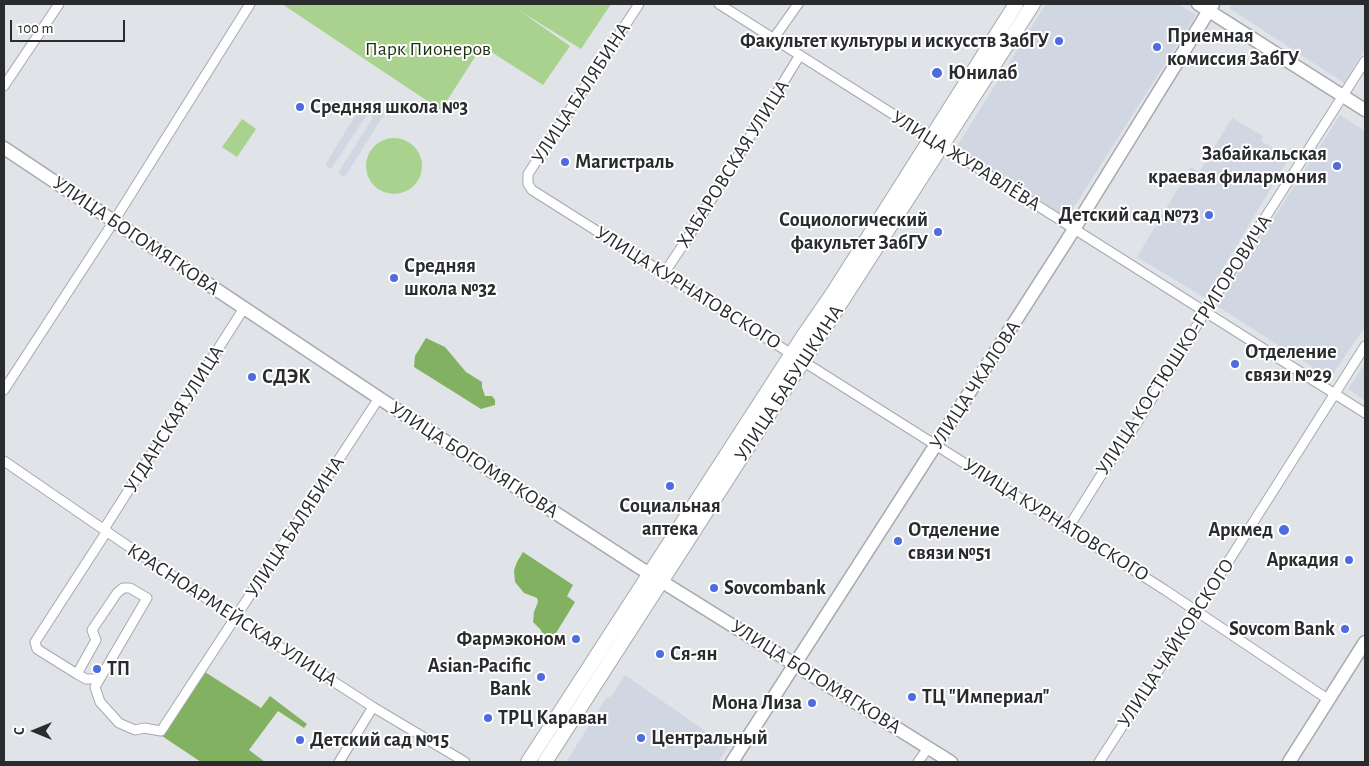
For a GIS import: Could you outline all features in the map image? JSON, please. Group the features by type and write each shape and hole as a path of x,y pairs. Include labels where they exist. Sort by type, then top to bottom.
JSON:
{"main road":[{"name":"УЛИЦА БАБУШКИНА","path":"528,762 655,577 798,358 936,142 1016,4"},
{"name":"УЛИЦА БАБУШКИНА","path":"936,142 1033,4"},
{"path":"1198,4 1211,7 1365,110"},
{"name":"УЛИЦА ЧКАЛОВА","path":"732,762 937,445 1074,229 1211,7"},
{"name":"УЛИЦА БОГОМЯГКОВА","path":"4,148 379,398 655,577 951,762"},
{"name":"УЛИЦА БАБУШКИНА","path":"545,762 655,577"},
{"path":"1288,762 1365,642"}],"street":[{"path":"4,86 59,4"},
{"path":"4,390 114,221 248,4"},
{"name":"УЛИЦА БАЛЯБИНА","path":"528,184 528,174 639,4"},
{"name":"УЛИЦА ЖУРАВЛЁВА","path":"719,4 1365,413"},
{"path":"774,38 798,4"},
{"name":"ХАБАРОВСКАЯ УЛИЦА","path":"665,272 800,55"},
{"name":"УЛИЦА КОСТЮШКО-ГРИГОРОВИЧА","path":"1068,528 1137,423 1205,312 1365,61"},
{"name":"УЛИЦА КУРНАТОВСКОГО","path":"528,184 539,195 665,272 1197,611 1329,700"},
{"name":"УГДАНСКАЯ УЛИЦА","path":"99,679 86,678 77,674 37,649 35,642 244,308"},
{"name":"УЛИЦА ЧАЙКОВСКОГО","path":"1099,762 1365,346"},
{"name":"УЛИЦА БАЛЯБИНА","path":"99,679 94,686 98,697 119,723 135,730 144,728 161,731 379,398"},
{"name":"КРАСНОАРМЕЙСКАЯ УЛИЦА","path":"4,461 236,618 373,707 465,762"},
{"path":"77,674 96,640 92,630 117,592 123,588 130,588 147,598 99,679"},
{"path":"339,762 373,707"},
{"path":"918,762 928,748"}],"shaded area":[{"path":"1046,4 1178,4 1196,15 1067,218 957,146"},
{"path":"1232,4 1365,4 1365,49 1344,83 1229,8"},
{"path":"364,101 385,113 345,177 338,173 373,117 368,113 331,169 325,165"},
{"path":"1340,115 1365,131 1365,327 1330,378 1217,306"},
{"name":"Детский сад №73","path":"1232,118 1263,136 1261,141 1289,158 1205,298 1137,257 1191,167 1199,172"},
{"path":"1365,363 1365,401 1348,389"},
{"path":"625,675 728,747 718,762 566,762 606,698 612,696"}],"green space":[{"name":"Парк Пионеров","path":"282,4 611,4 581,49 517,9 570,46 543,85 482,46 441,110"},
{"path":"242,119 256,129 237,157 222,147"},
{"path":"394,138 405,140 414,146 420,155 422,166 420,177 414,186 405,192 394,194 383,192 374,186 368,177 366,166 368,155 374,146 383,140"},
{"path":"426,338 445,347 466,372 482,382 485,396 492,396 495,400 495,405 481,409 414,367 415,356"},
{"path":"523,552 573,585 567,596 575,602 553,638 545,637 533,622 538,602 537,598 524,593 515,582 514,570"},
{"path":"205,672 261,708 270,696 307,724 304,728 278,711 249,750 265,762 201,762 162,736"}],"place":[{"name":"Факультет культуры и искусств ЗабГУ","path":"1059,41"},
{"name":"Приемная комиссия ЗабГУ","path":"1157,47"},
{"name":"Юнилаб","path":"937,73"},
{"name":"Средняя школа №3","path":"300,107"},
{"name":"Магистраль","path":"565,162"},
{"name":"Забайкальская краевая филармония","path":"1337,166"},
{"name":"Детский сад №73","path":"1209,215"},
{"name":"Социологический факультет ЗабГУ","path":"938,232"},
{"name":"Средняя школа №32","path":"394,278"},
{"name":"Отделение связи №29","path":"1235,364"},
{"name":"СДЭК","path":"252,377"},
{"name":"Социальная аптека","path":"670,486"},
{"name":"Аркмед","path":"1284,530"},
{"name":"Отделение связи №51","path":"898,541"},
{"name":"Аркадия","path":"1349,560"},
{"name":"Sovcombank","path":"714,588"},
{"name":"Sovcom Bank","path":"1345,629"},
{"name":"Фармэконом","path":"576,639"},
{"name":"Ся-ян","path":"660,654"},
{"name":"ТП","path":"97,669"},
{"name":"Asian-Pacific Bank","path":"541,677"},
{"name":"ТЦ \"Империал\"","path":"912,697"},
{"name":"Мона Лиза","path":"812,703"},
{"name":"ТРЦ Караван","path":"488,718"},
{"name":"Центральный","path":"641,738"},
{"name":"Детский сад №15","path":"300,740"}]}
